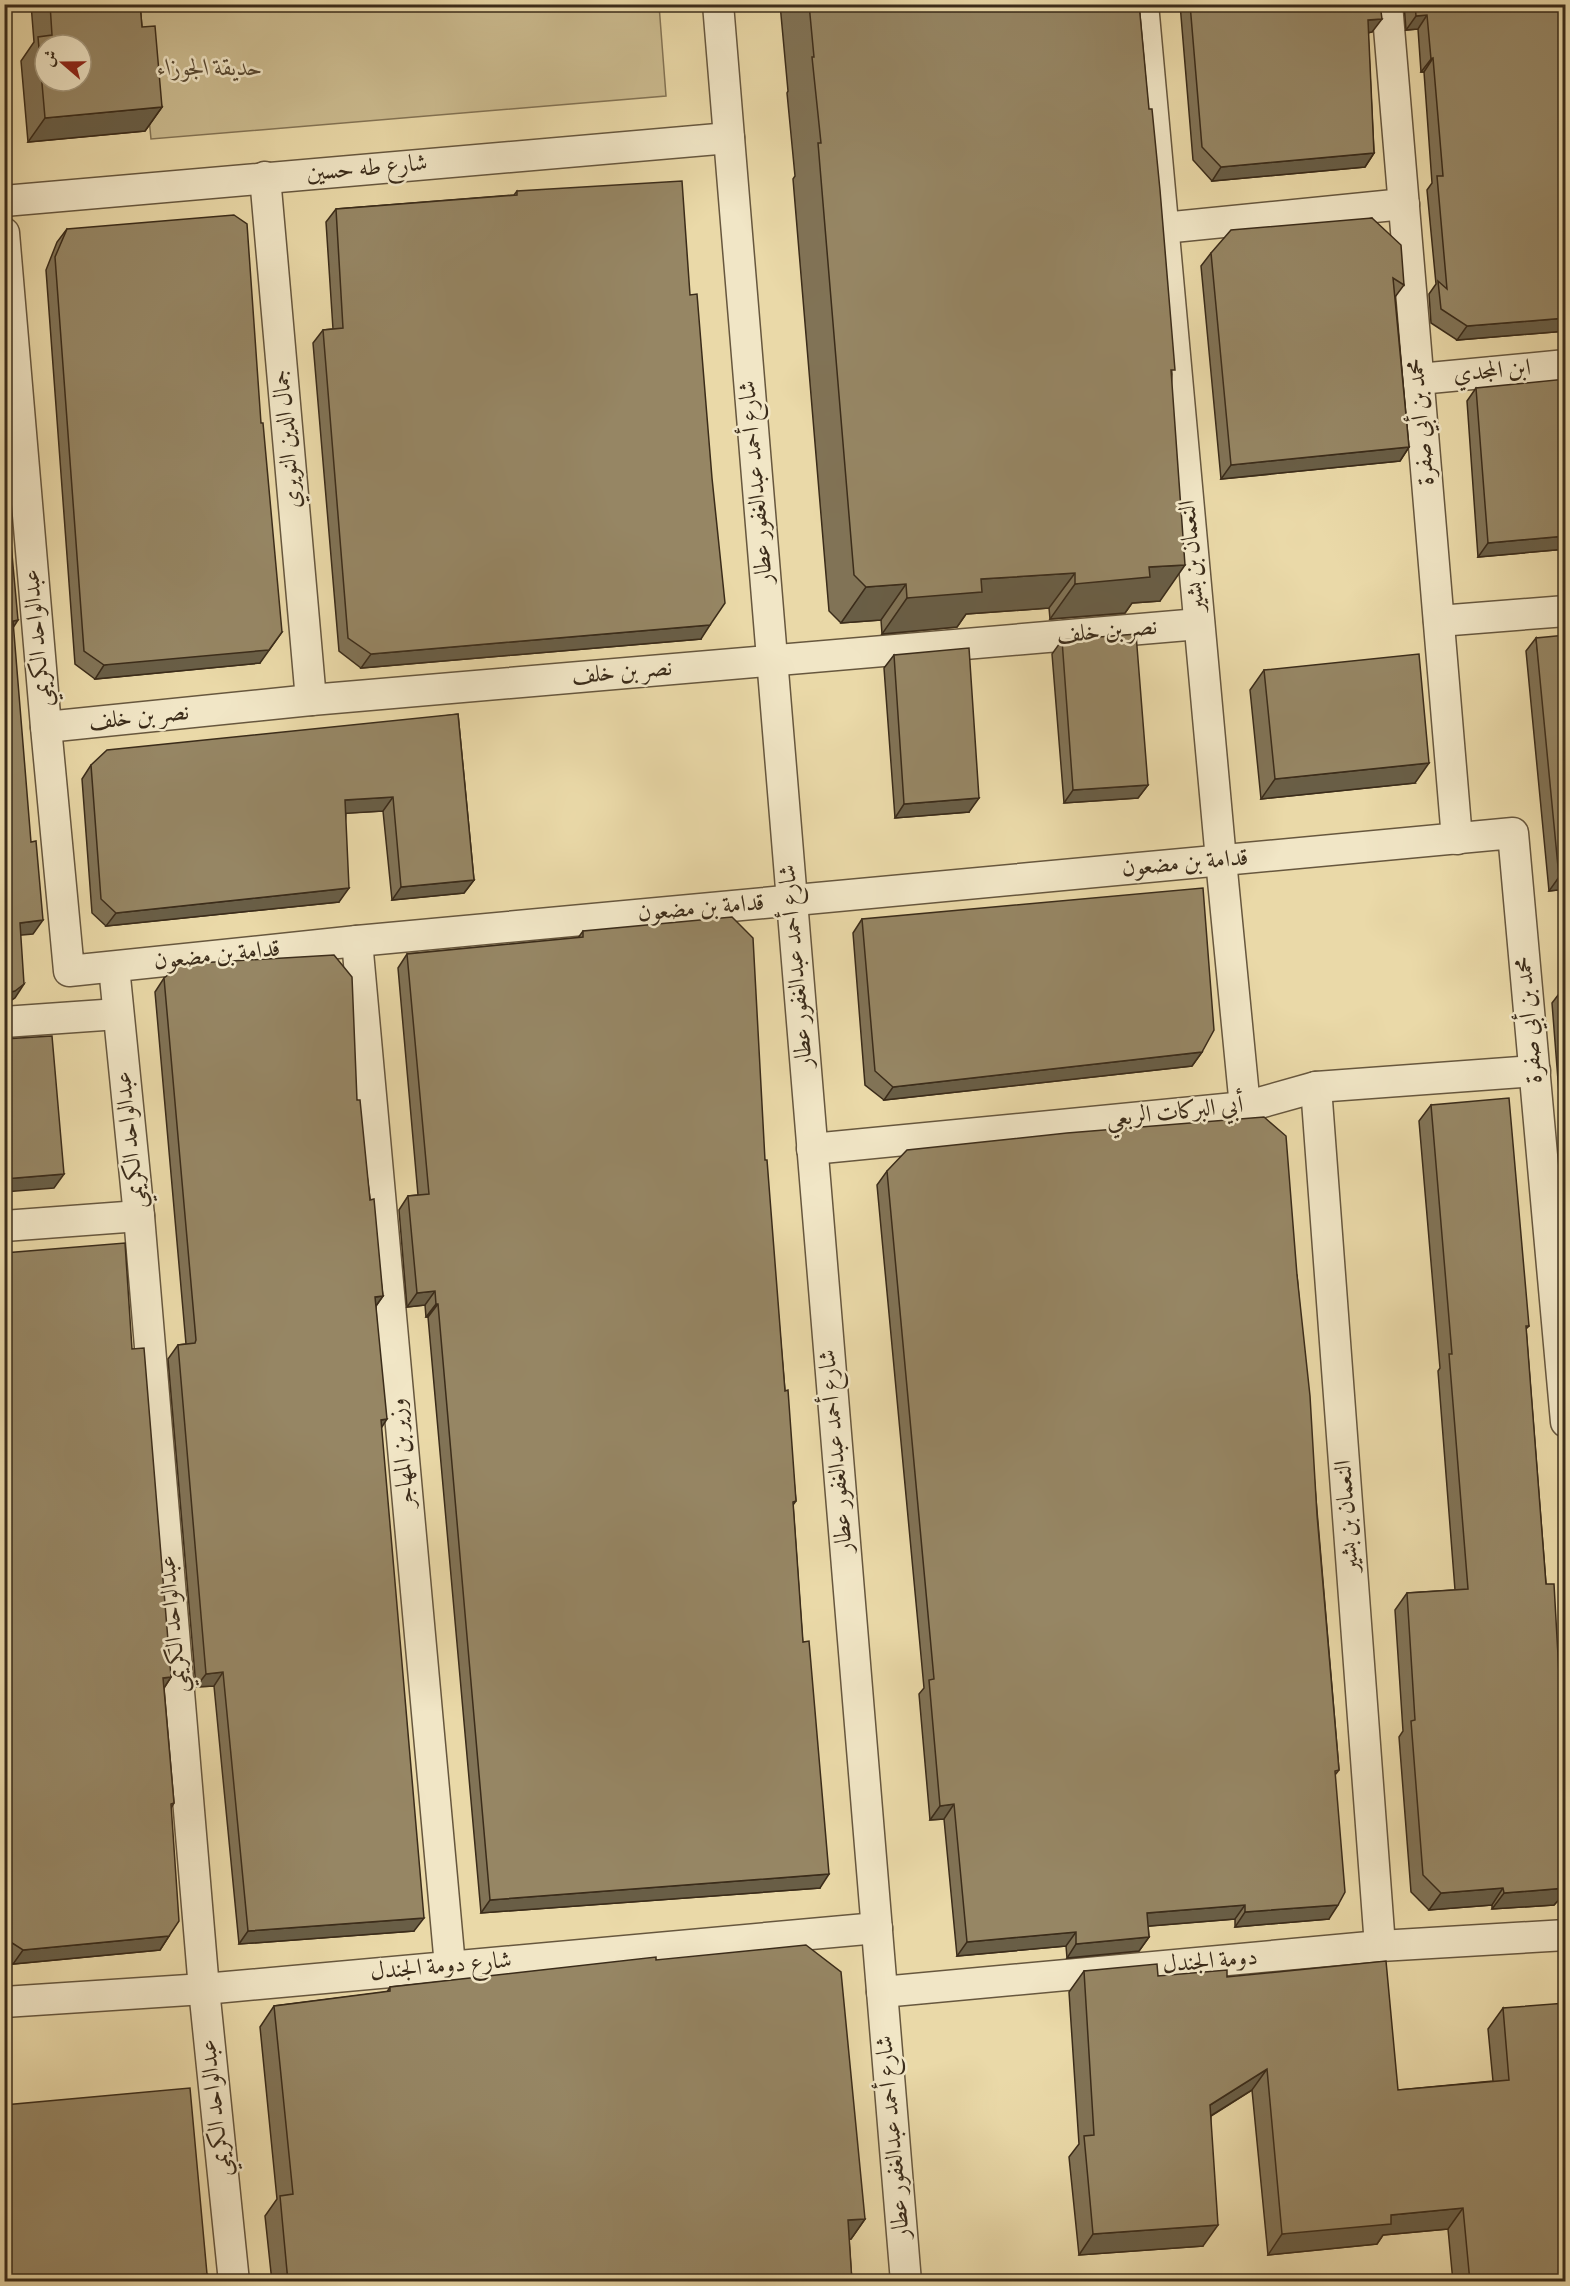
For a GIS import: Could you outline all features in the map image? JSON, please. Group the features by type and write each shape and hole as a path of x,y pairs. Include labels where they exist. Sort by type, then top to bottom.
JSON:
{"street":[{"name":"شارع أحمد عبدالغفور عطار","path":"718,4 877,1928"},
{"name":"النعمان بن بشير","path":"1143,4 1245,1107"},
{"name":"محمد بن أبي صفرة","path":"1387,4 1457,839"},
{"name":"شارع طه حسين","path":"4,201 729,138"},
{"name":"جمال الدين النويري","path":"265,177 311,700"},
{"path":"1163,228 1404,204"},
{"name":"عبدالواحد الكريمي","path":"4,233 69,971"},
{"name":"ابن المجدي","path":"1419,379 1566,365"},
{"path":"1439,621 1566,610"},
{"name":"نصر بن خلف","path":"46,727 311,700 1200,624"},
{"name":"محمد بن أبي صفرة","path":"1513,833 1566,1422"},
{"name":"قدامة بن مضعون","path":"69,971 357,940 1513,833"},
{"name":"وزير بن المهاجر","path":"357,940 450,1966"},
{"name":"عبدالواحد الكريمي","path":"114,967 139,1216 204,1989 234,2282"},
{"path":"4,1022 118,1014"},
{"name":"أبي البركات الربعي","path":"812,1149 1245,1107 1316,1087 1535,1071"},
{"name":"النعمان بن بشير","path":"1316,1087 1380,1946"},
{"path":"4,1226 139,1216"},
{"path":"877,1928 882,1992"},
{"name":"شارع دومة الجندل","path":"4,2001 204,1989 877,1928"},
{"name":"دومة الجندل","path":"882,1992 1380,1946 1566,1935"},
{"name":"شارع أحمد عبدالغفور عطار","path":"882,1992 906,2282"}],"green space":[{"name":"حديقة الجوزاء","path":"138,5 659,5 666,96 151,139"}],"building":[{"path":"50,4 140,4 142,27 155,26 162,107 45,118 43,93 93,93 93,33 52,33"},
{"path":"809,4 1139,4 1149,109 1152,109 1160,190 1175,370 1171,370 1185,565 1149,567 1150,577 1075,584 1075,573 981,579 982,592 907,598 906,584 866,587 854,575 818,143 821,143"},
{"path":"1190,4 1380,4 1382,19 1368,20 1374,153 1221,167 1202,147"},
{"path":"1415,4 1566,4 1566,318 1467,326 1441,309 1438,281 1447,289 1437,176 1443,176 1433,58 1431,59 1427,15 1416,16"},
{"path":"682,181 690,295 697,294 725,603 710,625 371,654 348,638 323,330 343,328 336,209 517,195 517,191"},
{"path":"234,215 247,224 261,423 263,423 282,632 269,650 104,665 84,651 55,257 67,229"},
{"path":"1372,218 1401,245 1404,285 1393,278 1409,447 1231,465 1211,253 1231,230"},
{"path":"1566,379 1566,536 1488,543 1476,388"},
{"path":"4,467 18,620 13,621 31,842 36,841 43,920 20,923 24,984 15,991 4,994"},
{"path":"1136,634 1148,785 1073,790 1062,640"},
{"path":"1566,635 1566,877 1559,877 1536,638"},
{"path":"969,648 979,798 904,804 894,655"},
{"path":"1419,654 1429,763 1275,779 1264,670"},
{"path":"458,714 474,880 401,887 393,797 345,800 349,888 116,913 101,899 91,765 107,750"},
{"path":"1203,888 1214,1030 1202,1052 893,1087 875,1071 862,919"},
{"path":"732,917 753,938 765,1160 767,1160 785,1391 788,1390 803,1642 809,1641 829,1874 490,1900 438,1304 436,1304 435,1291 417,1293 408,1196 429,1194 407,954 583,937 583,931"},
{"path":"334,955 352,977 357,1100 360,1100 370,1200 374,1199 383,1296 375,1297 387,1419 381,1420 424,1918 248,1931 223,1672 206,1674 178,1345 195,1343 196,1340 164,978 182,964"},
{"path":"1566,989 1566,1040 1562,990"},
{"path":"52,1036 64,1174 4,1179 4,1039"},
{"path":"1509,1098 1529,1326 1526,1326 1546,1584 1554,1584 1561,1709 1566,1708 1566,1888 1504,1893 1503,1888 1441,1893 1423,1875 1411,1721 1415,1720 1407,1593 1468,1589 1449,1354 1452,1354 1431,1105"},
{"path":"1264,1117 1286,1136 1297,1275 1310,1396 1317,1515 1339,1770 1335,1771 1345,1892 1338,1905 1245,1912 1245,1905 1147,1913 1149,1937 1076,1944 1076,1932 967,1942 954,1804 940,1806 929,1680 934,1679 887,1171 907,1150 1067,1133"},
{"path":"125,1243 132,1349 144,1348 171,1677 163,1678 174,1803 171,1804 179,1921 169,1936 23,1950 9,1941 4,1877 4,1253"},
{"path":"806,1945 841,1972 865,2219 848,2220 852,2282 288,2282 280,2196 293,2194 274,2006 390,1991 390,1987 656,1957 656,1960"},
{"path":"1386,1961 1398,2090 1509,2080 1503,2008 1566,2003 1566,2282 1470,2282 1463,2208 1391,2215 1391,2224 1282,2234 1267,2069 1210,2105 1218,2225 1093,2234 1084,2136 1094,2135 1084,1971 1157,1964 1158,1976 1227,1970 1227,1977"},
{"path":"190,2088 207,2274 131,2282 4,2282 4,2105"}]}
